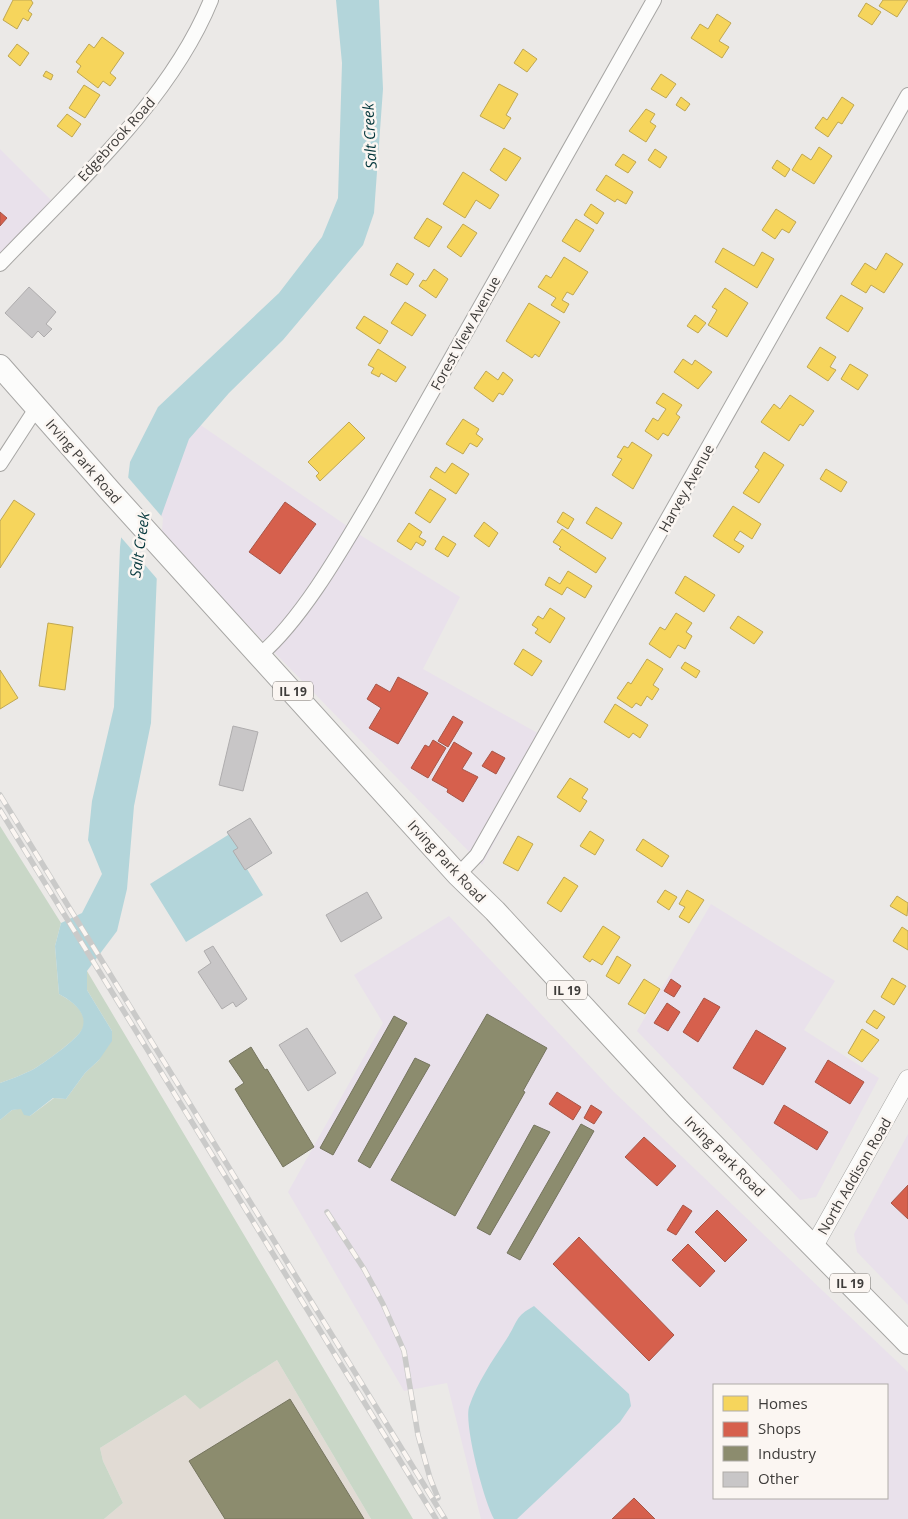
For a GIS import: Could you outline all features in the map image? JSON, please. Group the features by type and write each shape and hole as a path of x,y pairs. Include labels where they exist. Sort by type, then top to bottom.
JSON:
{"main road":[{"name":"Irving Park Road","path":"0,366 111,492 458,875 495,911 684,1115 908,1343"}],"street":[{"name":"Edgebrook Road","path":"0,264 133,123 156,94 200,27 211,0"},
{"name":"Forest View Avenue","path":"260,655 285,630 341,550 654,0"},
{"name":"Harvey Avenue","path":"458,875 481,848 908,95"},
{"path":"0,464 37,407"},
{"name":"North Addison Road","path":"814,1246 908,1079"}],"shaded area":[{"path":"0,149 54,203 0,260"},
{"path":"186,415 360,535 460,597 423,669 550,740 482,865 152,527"},
{"path":"711,904 835,981 804,1030 879,1078 816,1197 800,1200 637,1031"},
{"path":"449,916 613,1091 908,1372 908,1519 481,1519 447,1383 404,1391 288,1192 383,1023 354,975"},
{"path":"908,1134 908,1305 857,1252 854,1234"},
{"path":"277,1360 371,1519 104,1519 123,1503 103,1461 100,1448 185,1395 201,1408"}],"green space":[{"path":"0,826 61,923 55,946 59,994 77,1007 81,1012 84,1022 80,1033 52,1057 32,1070 0,1083"},
{"path":"87,971 413,1519 371,1519 277,1360 200,1409 185,1395 100,1448 103,1461 123,1503 104,1519 0,1519 0,1120 12,1110 22,1108 30,1116 54,1098 66,1099 85,1073 99,1060 112,1031 87,990"}],"water":[{"name":"Salt Creek","path":"336,0 379,0 383,89 374,213 363,245 283,340 229,393 189,439 159,522 151,723 134,806 127,889 117,931 87,971 87,990 112,1031 112,1041 99,1060 85,1073 66,1099 53,1098 30,1116 24,1115 21,1109 12,1110 0,1120 0,1083 32,1070 52,1057 82,1029 83,1017 81,1012 59,994 55,946 61,923 82,913 102,874 88,840 92,801 114,707 120,547 130,462 158,407 279,293 322,237 338,198 342,63"},
{"path":"250,818 272,853 247,869 263,895 186,942 150,884 228,835 227,832"},
{"path":"534,1306 629,1394 631,1406 620,1422 517,1519 494,1519 485,1497 472,1446 468,1417 469,1407 490,1364 517,1320 523,1313"}],"pier":[{"path":"126,475 163,518 158,580 119,535"}],"building: Homes":[{"path":"13,0 31,0 33,3 28,11 32,14 28,21 23,18 17,29 3,20"},
{"path":"883,0 908,0 897,17 879,6"},
{"path":"866,3 881,12 872,25 858,16"},
{"path":"717,14 731,23 719,41 729,47 722,58 691,38 700,24 708,29"},
{"path":"102,37 124,53 110,73 116,78 110,86 103,81 98,88 77,72 81,66 76,62 89,44 94,48"},
{"path":"17,44 29,53 20,66 8,56"},
{"path":"523,49 537,59 527,72 514,63"},
{"path":"46,71 53,75 51,80 43,76"},
{"path":"661,74 676,84 666,98 651,89"},
{"path":"499,84 518,94 506,115 511,118 504,129 480,116"},
{"path":"84,85 100,95 85,118 69,108"},
{"path":"681,97 690,104 685,111 676,105"},
{"path":"842,97 854,105 842,124 838,122 828,137 815,128 823,117 827,120"},
{"path":"646,109 655,114 650,122 656,126 646,142 629,131"},
{"path":"67,114 81,124 72,137 57,126"},
{"path":"819,147 832,156 814,184 792,170 802,154 811,160"},
{"path":"504,148 521,158 506,181 490,170"},
{"path":"655,149 667,157 660,168 648,160"},
{"path":"623,154 636,162 628,173 615,165"},
{"path":"777,160 790,169 785,177 772,168"},
{"path":"463,172 499,195 490,209 476,200 465,218 443,204"},
{"path":"606,175 633,192 626,204 617,199 615,202 596,190"},
{"path":"591,204 604,213 597,224 584,215"},
{"path":"776,209 796,222 789,233 782,229 775,239 762,230"},
{"path":"427,218 442,227 429,247 414,238"},
{"path":"576,219 594,230 580,252 562,241"},
{"path":"463,224 477,233 461,257 447,247"},
{"path":"723,248 754,266 762,252 774,259 757,288 715,262"},
{"path":"886,253 903,264 884,293 871,285 866,293 851,284 865,263 876,270"},
{"path":"564,257 588,272 573,295 567,292 562,300 569,304 564,313 551,305 556,298 538,287 546,275 551,278"},
{"path":"397,263 414,274 407,285 390,275"},
{"path":"434,269 448,279 436,298 419,286 423,280 426,281"},
{"path":"725,288 748,303 727,337 708,325 717,310 712,307"},
{"path":"841,295 863,308 848,332 826,318"},
{"path":"405,302 426,315 412,336 391,323"},
{"path":"529,303 560,322 539,357 535,354 532,358 506,341"},
{"path":"695,315 706,323 698,333 687,326"},
{"path":"364,316 388,331 380,344 356,328"},
{"path":"820,347 836,357 830,367 836,370 828,381 807,367"},
{"path":"378,349 406,367 396,382 381,373 379,377 371,373 374,368 368,365"},
{"path":"683,359 692,365 695,360 712,372 698,389 674,372"},
{"path":"850,364 868,375 858,390 841,379"},
{"path":"486,371 498,380 503,372 513,380 503,395 499,393 493,402 474,388"},
{"path":"663,393 682,405 676,414 680,417 668,436 663,433 658,440 645,431 653,418 658,421 666,409 656,403"},
{"path":"790,395 814,411 803,426 800,424 789,441 761,422 774,404 780,409"},
{"path":"463,419 479,429 476,434 483,439 477,447 470,443 463,454 446,444"},
{"path":"349,422 365,438 320,481 316,476 319,473 308,462"},
{"path":"632,442 652,455 633,489 612,475 622,459 617,457 624,446 628,448"},
{"path":"764,452 784,465 759,503 743,493 759,470 755,467"},
{"path":"452,463 469,474 456,494 430,477 436,467 445,473"},
{"path":"826,469 847,482 841,492 820,479"},
{"path":"430,489 446,499 430,523 415,513"},
{"path":"14,500 35,514 0,568 0,521"},
{"path":"733,506 761,524 752,539 740,531 734,540 744,546 739,553 713,536"},
{"path":"596,507 622,523 612,539 586,523"},
{"path":"563,512 574,519 568,529 557,522"},
{"path":"484,522 498,533 489,547 474,536"},
{"path":"409,523 422,532 419,537 426,541 423,546 416,542 411,550 397,541"},
{"path":"562,529 606,558 596,573 559,549 561,547 553,542"},
{"path":"443,536 456,544 448,557 435,549"},
{"path":"568,571 592,586 585,598 567,587 562,595 545,585 549,577 560,584"},
{"path":"685,576 715,595 704,612 675,593"},
{"path":"550,608 565,618 550,643 535,633 538,629 532,625 538,616 543,619"},
{"path":"676,613 692,623 686,632 692,636 685,649 678,645 670,658 649,644 660,627 665,630"},
{"path":"738,616 763,632 754,644 730,628"},
{"path":"48,623 73,627 65,690 39,686"},
{"path":"523,649 542,661 532,676 514,664"},
{"path":"647,659 663,669 653,685 659,689 652,700 647,696 641,706 636,703 632,708 617,698 628,682 631,684"},
{"path":"685,662 700,671 696,678 681,668"},
{"path":"0,670 18,698 0,709"},
{"path":"615,704 648,725 640,738 633,733 629,738 604,722"},
{"path":"570,778 588,789 582,798 587,801 580,812 557,797"},
{"path":"590,831 604,840 595,855 580,846"},
{"path":"518,836 533,844 518,871 503,863"},
{"path":"643,839 669,856 662,867 636,850"},
{"path":"564,877 578,886 561,912 547,903"},
{"path":"665,890 677,897 669,910 657,902"},
{"path":"687,890 704,900 689,923 679,917 685,907 679,904"},
{"path":"897,896 908,903 907,916 890,906"},
{"path":"603,926 620,937 602,965 592,959 590,962 583,957"},
{"path":"902,927 908,931 908,950 893,941"},
{"path":"617,956 631,965 619,984 606,976"},
{"path":"892,978 906,986 894,1005 881,997"},
{"path":"644,979 660,989 645,1014 628,1004"},
{"path":"874,1010 885,1017 877,1029 866,1022"},
{"path":"862,1029 879,1040 862,1062 848,1053"}],"building: Shops":[{"path":"0,212 7,218 0,226"},
{"path":"285,502 316,524 280,574 249,552"},
{"path":"398,677 428,693 398,744 369,728 381,708 367,699 376,684 390,692"},
{"path":"453,716 463,722 448,747 438,741"},
{"path":"433,740 446,748 428,778 411,768 425,745 429,747"},
{"path":"454,742 472,753 462,769 478,777 463,802 447,792 448,789 432,780"},
{"path":"492,751 505,758 496,774 482,766"},
{"path":"671,979 681,986 674,997 664,991"},
{"path":"704,998 720,1007 698,1042 683,1032"},
{"path":"667,1003 680,1012 668,1031 654,1023"},
{"path":"756,1030 786,1048 763,1085 733,1068"},
{"path":"828,1060 864,1082 850,1104 815,1082"},
{"path":"557,1092 581,1107 573,1120 549,1104"},
{"path":"591,1105 602,1112 594,1124 584,1118"},
{"path":"784,1105 828,1132 817,1150 774,1123"},
{"path":"644,1137 676,1166 657,1186 625,1157"},
{"path":"908,1185 908,1219 891,1203"},
{"path":"683,1205 692,1211 676,1235 667,1230"},
{"path":"717,1210 747,1240 725,1262 695,1232"},
{"path":"579,1237 674,1335 649,1361 553,1264"},
{"path":"688,1244 715,1271 700,1287 672,1260"},
{"path":"634,1498 655,1519 612,1519"}],"building: Industry":[{"path":"487,1014 547,1048 523,1091 525,1092 455,1216 391,1180"},
{"path":"394,1016 407,1023 333,1155 320,1148"},
{"path":"251,1047 265,1070 267,1069 314,1147 283,1167 235,1089 244,1083 229,1061"},
{"path":"415,1058 430,1065 370,1168 358,1161"},
{"path":"581,1124 594,1131 520,1260 507,1253"},
{"path":"534,1125 550,1132 490,1235 477,1228"},
{"path":"290,1399 364,1519 225,1519 189,1461"}],"building: Other":[{"path":"29,287 56,312 46,324 52,329 44,337 38,331 32,338 5,313"},
{"path":"233,726 258,732 243,791 219,785"},
{"path":"250,818 272,853 245,870 233,851 238,848 227,832"},
{"path":"367,892 382,918 341,942 326,915"},
{"path":"213,946 247,999 236,1007 233,1002 222,1009 198,972 211,963 204,951"},
{"path":"307,1028 336,1073 308,1091 279,1045"}],"railway":[{"path":"0,795 445,1519"},
{"path":"0,810 436,1519"},
{"path":"327,1212 364,1269 383,1304 404,1351 418,1435 430,1478 438,1498"}]}
